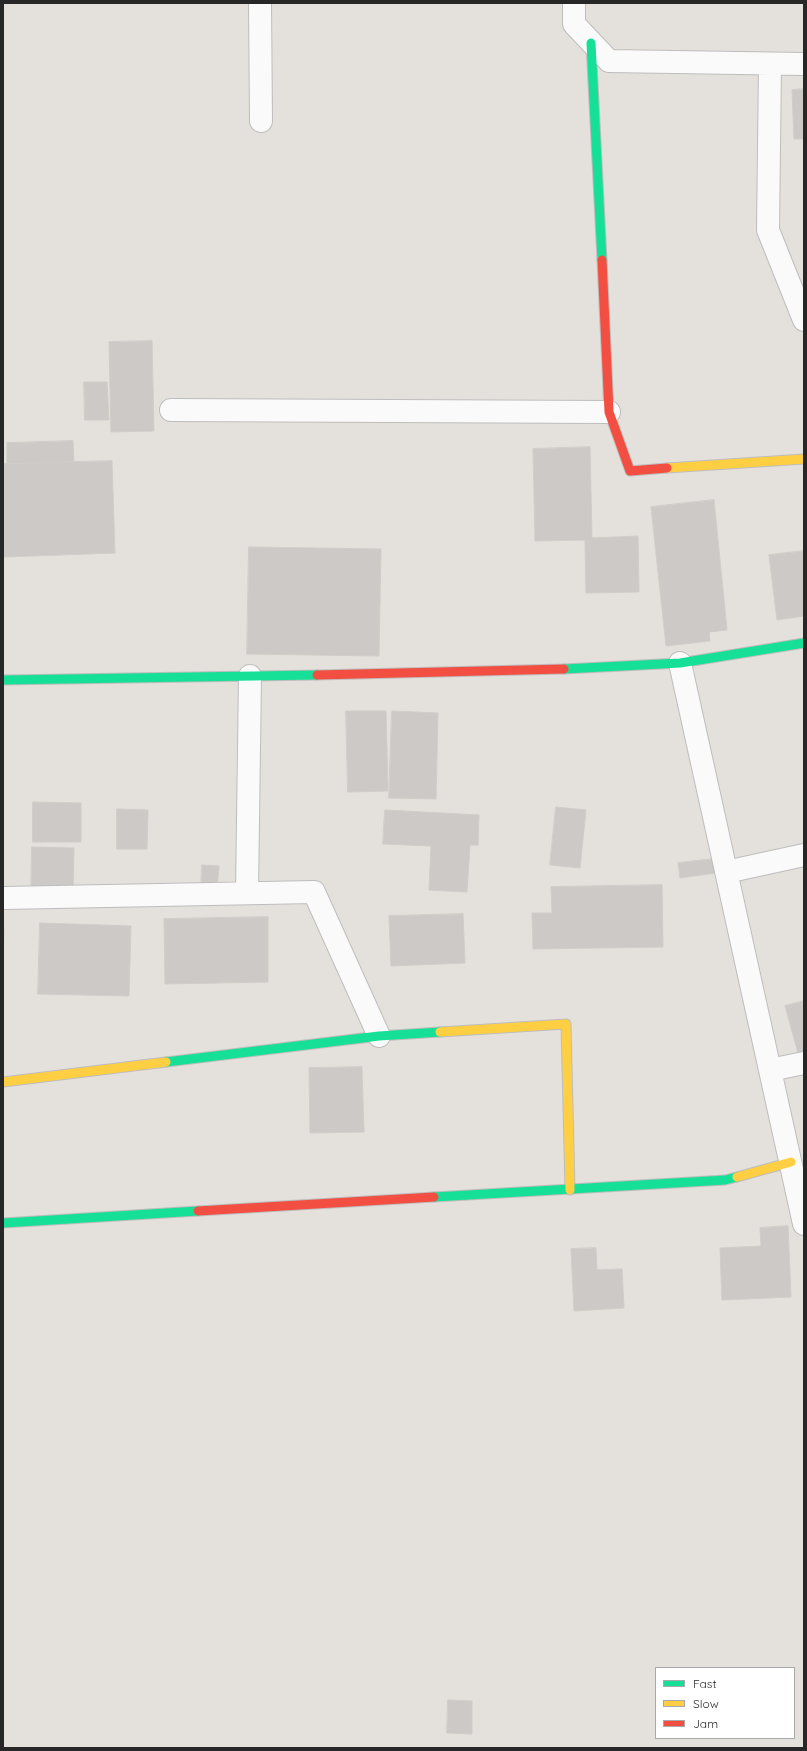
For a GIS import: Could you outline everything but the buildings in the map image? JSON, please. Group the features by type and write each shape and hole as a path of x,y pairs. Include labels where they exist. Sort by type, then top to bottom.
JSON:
{"street":[{"path":"260,3 261,121"},
{"path":"574,3 574,24 609,61 804,64"},
{"path":"591,43 609,412 630,471 804,459"},
{"path":"770,64 768,230 804,320"},
{"path":"171,410 609,412"},
{"path":"3,680 534,671 680,663 804,643"},
{"path":"680,663 804,1224"},
{"path":"247,893 250,676"},
{"path":"726,872 804,855"},
{"path":"3,898 314,892 379,1036"},
{"path":"3,1082 379,1036 566,1024 570,1190"},
{"path":"770,1070 804,1063"},
{"path":"3,1223 725,1180 791,1162"}],"traffic: fast":[{"path":"591,43 602,260"},
{"path":"564,669 680,663 804,643"},
{"path":"3,680 317,675"},
{"path":"166,1062 379,1036 440,1032"},
{"path":"434,1197 725,1180 737,1177"},
{"path":"3,1223 198,1211"}],"traffic: slow":[{"path":"667,468 804,459"},
{"path":"440,1032 566,1024 570,1190"},
{"path":"3,1082 166,1062"},
{"path":"737,1177 791,1162"}],"traffic: jam":[{"path":"602,260 609,412 630,471 667,468"},
{"path":"317,675 564,669"},
{"path":"198,1211 434,1197"}]}
